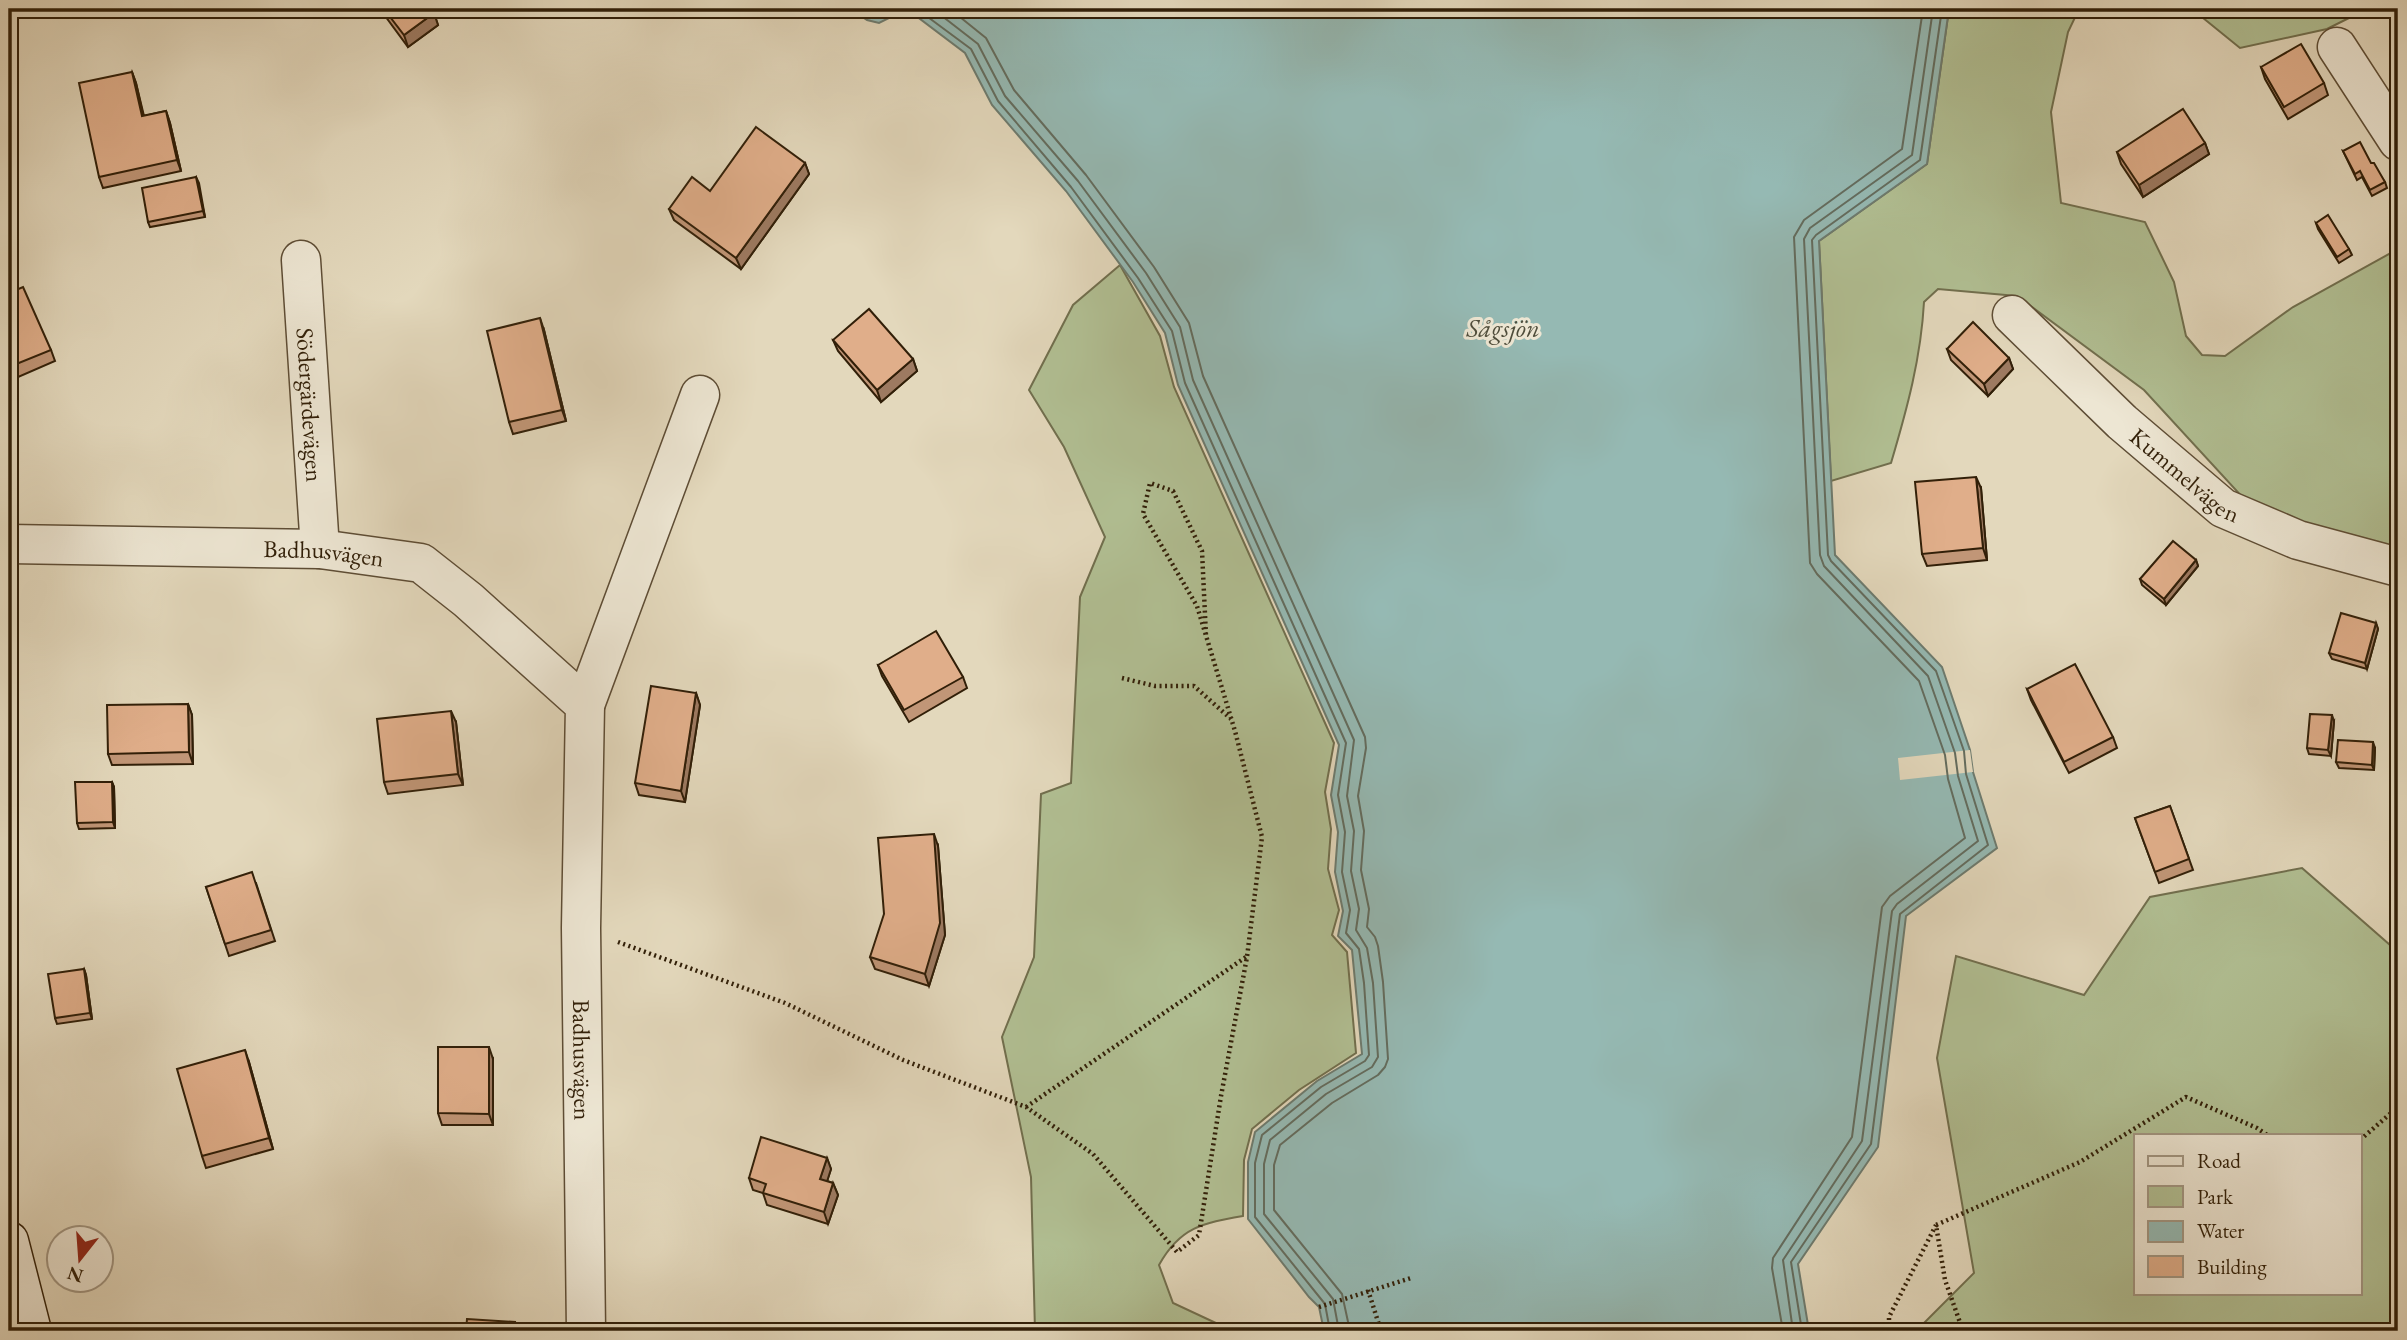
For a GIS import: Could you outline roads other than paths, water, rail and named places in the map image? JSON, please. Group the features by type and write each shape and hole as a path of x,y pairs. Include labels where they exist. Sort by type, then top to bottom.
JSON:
{"street":[{"path":"2337,47 2398,141"},
{"name":"Södergärdevägen","path":"301,260 320,549"},
{"name":"Kummelvägen","path":"2012,315 2122,422 2223,508 2298,540 2398,567"},
{"name":"Badhusvägen","path":"586,1331 581,928 585,705 699,395"},
{"name":"Badhusvägen","path":"9,544 320,549 421,563 468,600 585,705"},
{"path":"9,1241 32,1331"}],"water":[{"name":"Sågsjön","path":"851,9 1949,9 1927,164 1819,241 1835,555 1942,667 1970,750 1973,772 1997,848 1906,916 1878,1147 1798,1264 1809,1331 1324,1331 1319,1307 1248,1219 1248,1162 1255,1132 1317,1081 1362,1054 1352,950 1338,936 1343,911 1335,872 1338,832 1331,795 1339,745 1178,385 1165,333 1133,282 1066,191 992,105 965,53 916,16 901,12 879,23 867,20"}]}
